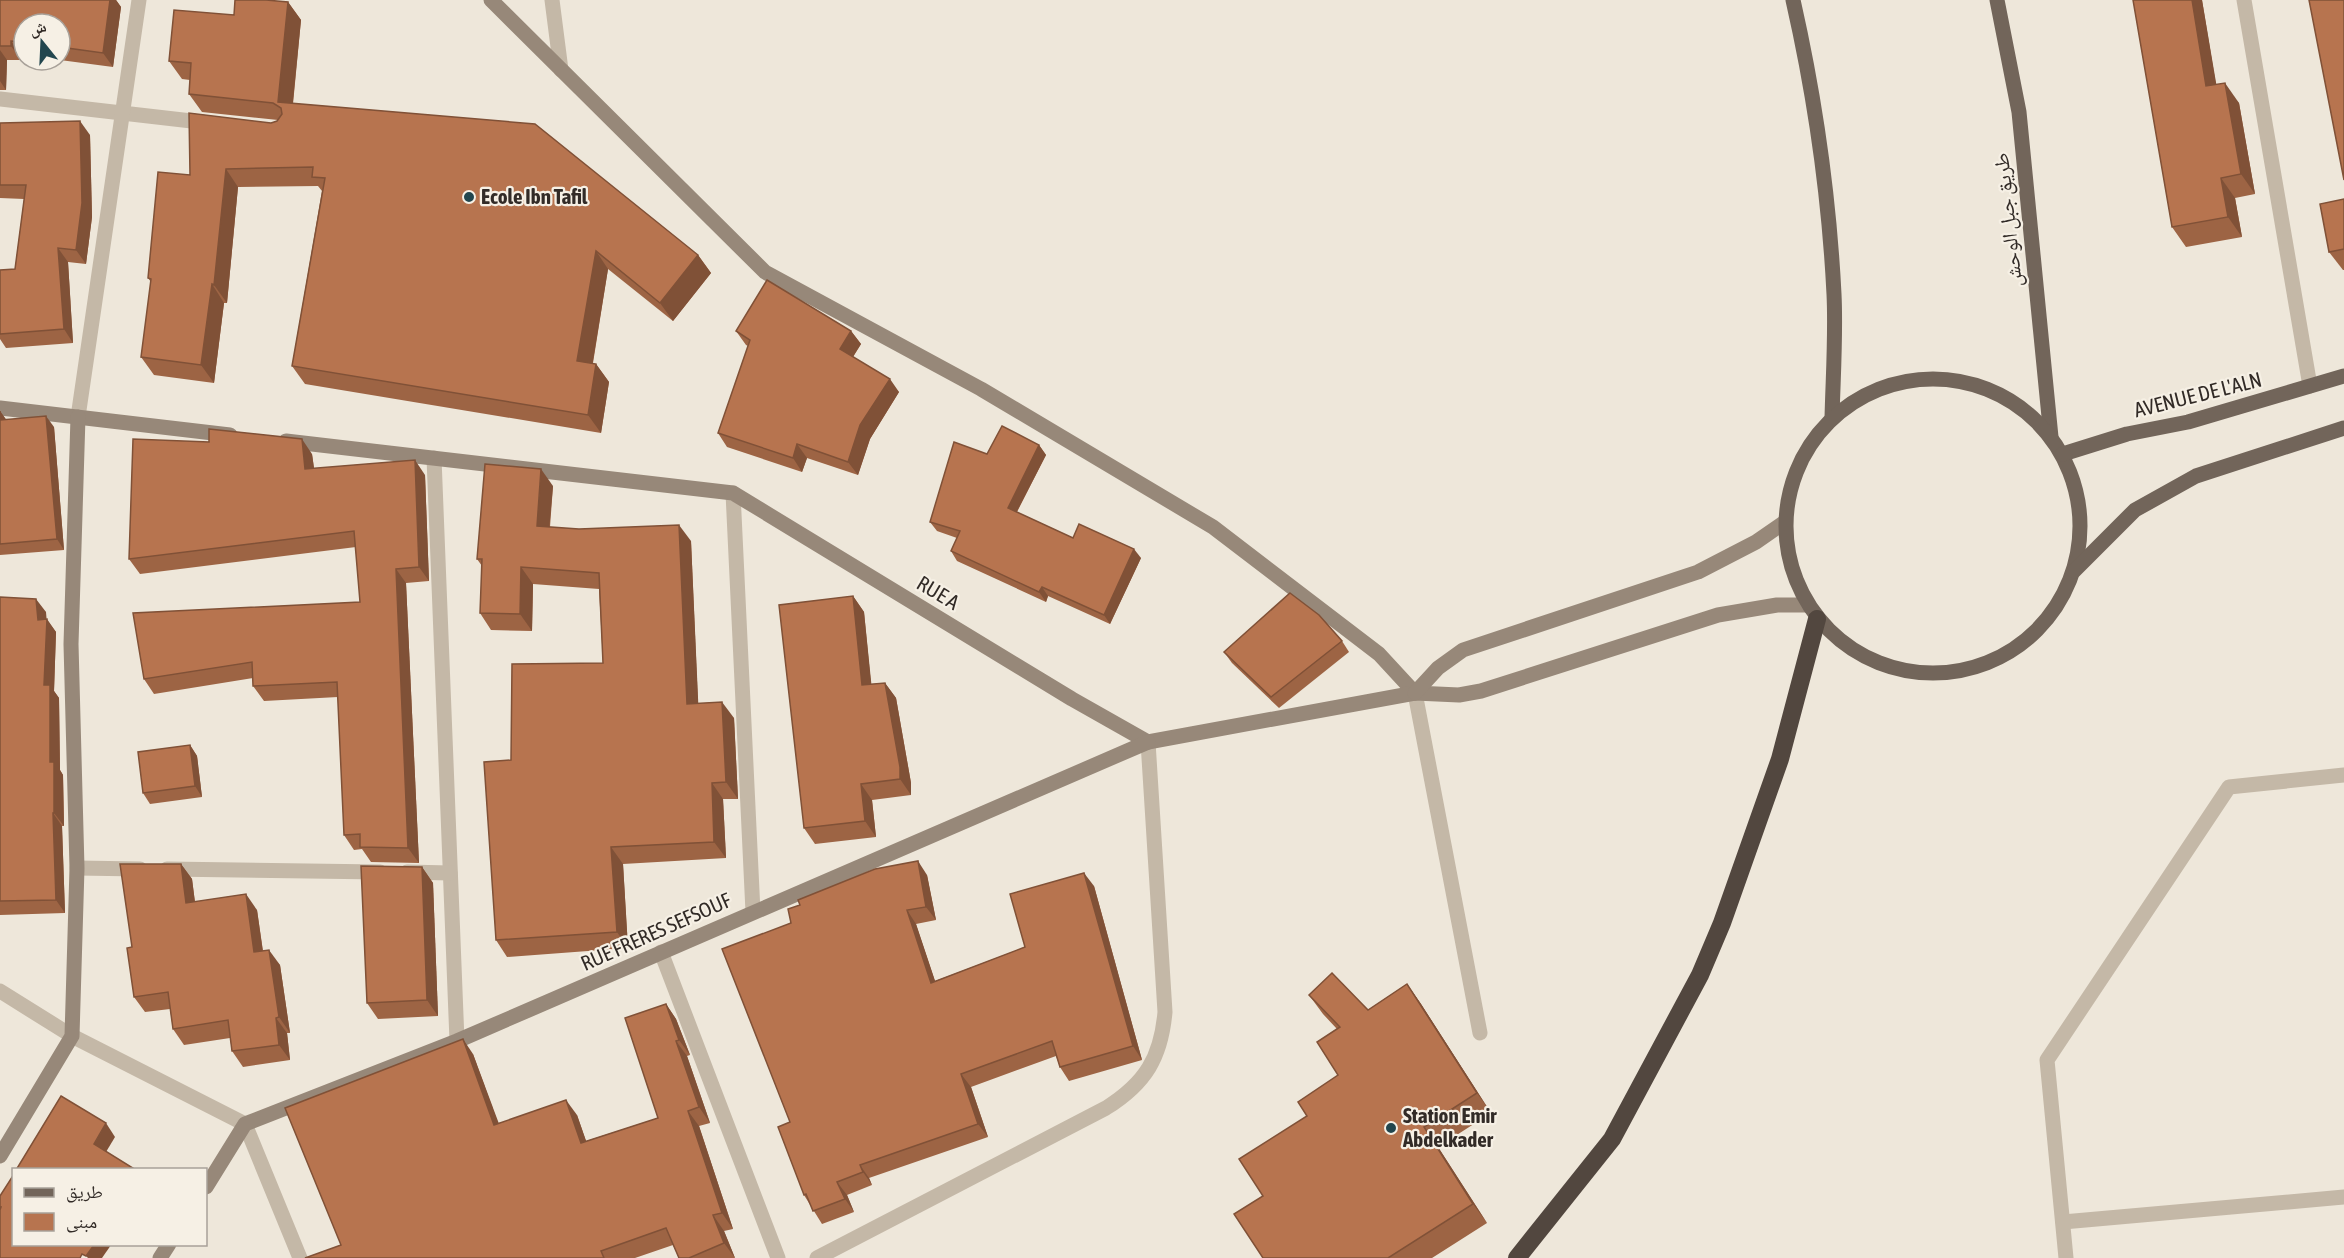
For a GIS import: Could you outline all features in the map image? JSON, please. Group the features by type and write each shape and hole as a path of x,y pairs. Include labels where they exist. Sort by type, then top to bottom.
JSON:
{"highway":[{"path":"1517,1258 1612,1139 1700,975 1722,923 1780,759 1813,612"}],"main road":[{"path":"491,0 765,272 981,389 1213,527 1379,654 1415,693"},
{"path":"1793,0 1825,176 1834,296 1832,418"},
{"name":"طريق جبل الوحش","path":"1997,0 2019,112 2051,437"},
{"name":"AVENUE DE L'ALN","path":"2062,454 2127,434 2188,422 2344,376"},
{"path":"2074,571 2081,532 2077,492 2062,454 2051,437 2030,414 2005,396 1976,384 1946,378 1915,379 1884,386 1857,399 1832,418 1807,448 1791,483 1785,522 1786,551 1794,578 1813,612 1841,642 1869,659 1890,666 1933,674 1966,670 1997,658 2025,641 2054,609 2074,571 2135,510 2196,476 2344,428"},
{"path":"0,408 244,437"},
{"path":"0,1156 72,1036 77,868 71,644 78,417"},
{"name":"RUE A","path":"268,439 733,493 1072,699 1148,742"},
{"path":"1415,693 1437,668 1463,650 1698,572 1756,542 1785,522"},
{"path":"1148,742 1415,693 1459,694 1481,691 1718,615 1777,605 1813,612"},
{"name":"RUE FRERES SEFSOUF","path":"245,1124 457,1041 1148,742"},
{"path":"207,1184 245,1124"}],"street":[{"path":"78,417 140,0"},
{"path":"552,0 561,70"},
{"path":"2244,0 2310,386"},
{"path":"0,99 226,125"},
{"path":"434,459 457,1041"},
{"path":"733,493 753,912"},
{"path":"1415,693 1480,1034"},
{"path":"817,1258 1106,1108 1126,1095 1143,1078 1155,1058 1163,1035 1165,1012 1148,742"},
{"path":"2067,1258 2048,1060 2229,787 2344,775"},
{"path":"77,868 450,873"},
{"path":"661,952 778,1258"},
{"path":"0,991 72,1036 245,1124 300,1258"},
{"path":"2063,1222 2344,1197"}],"building":[{"path":"0,0 110,0 103,53 72,49 72,12 12,12 11,46 0,46"},
{"name":"Ecole Ibn Tafil","path":"235,0 288,2 278,102 535,124 698,255 660,303 596,251 577,361 596,364 588,415 292,366 325,178 312,177 313,167 226,169 214,285 212,284 201,365 141,357 151,279 148,278 158,172 190,175 189,113 271,123 277,121 282,114 281,108 273,103 189,94 191,63 169,61 174,10 234,15"},
{"path":"2133,0 2192,0 2206,86 2225,83 2241,174 2221,178 2228,217 2172,227"},
{"path":"2309,0 2344,0 2344,180"},
{"path":"80,121 82,203 76,250 58,248 64,329 0,334 0,270 15,269 26,185 0,185 0,123"},
{"path":"2344,199 2344,249 2329,252 2320,204"},
{"path":"767,280 851,331 840,349 890,379 860,425 848,462 797,444 793,458 718,433 750,340 736,331"},
{"path":"0,411 1,420 46,416 57,539 0,544"},
{"path":"1002,426 1039,445 1008,508 1073,538 1079,524 1134,549 1104,615 1042,587 1039,592 951,551 960,531 930,522 954,442 987,454"},
{"path":"209,429 302,439 305,469 415,460 419,567 396,569 408,848 360,847 360,834 344,835 337,682 253,686 252,662 144,679 133,613 360,602 354,531 129,559 133,439 209,442"},
{"path":"485,464 541,469 537,526 579,529 679,525 687,704 722,702 726,782 712,783 714,842 611,847 617,932 496,940 484,762 511,760 512,664 603,663 599,573 521,567 520,614 480,613 482,559 477,559"},
{"path":"1290,593 1319,615 1342,641 1271,697 1224,652"},
{"path":"853,596 862,685 885,683 900,767 900,779 861,784 865,821 804,828 779,605"},
{"path":"0,597 36,599 38,620 47,619 44,685 50,685 50,762 54,762 56,900 0,901"},
{"path":"190,745 195,786 143,793 138,752"},
{"path":"918,861 926,907 907,910 931,983 1025,947 1010,894 1084,873 1133,1046 1060,1067 1052,1041 961,1074 978,1124 860,1165 863,1172 837,1182 845,1199 813,1211 806,1194 804,1195 778,1127 790,1122 722,949 791,923 788,909 800,905 798,900 875,869"},
{"path":"120,864 181,864 186,903 246,894 254,952 269,950 279,1017 276,1018 279,1045 232,1051 228,1020 173,1029 168,992 134,997 127,948 132,947"},
{"path":"361,866 422,867 427,1000 367,1003"},
{"name":"Station Emir Abdelkader","path":"1332,973 1368,1010 1407,984 1477,1093 1424,1127 1473,1204 1388,1258 1263,1258 1234,1214 1263,1196 1239,1159 1307,1116 1298,1102 1338,1075 1317,1042 1340,1027 1309,995"},
{"path":"666,1004 699,1107 688,1111 722,1213 713,1215 724,1243 689,1258 679,1258 666,1228 601,1251 604,1258 305,1258 341,1245 285,1108 463,1039 494,1125 566,1100 581,1143 658,1118 625,1018"},
{"path":"61,1096 106,1123 94,1144 133,1168 17,1168"},
{"path":"12,1177 12,1246 93,1246 86,1256 82,1254 80,1258 0,1258 0,1196"}],"place":[{"name":"Ecole Ibn Tafil","path":"469,197"},
{"name":"Station Emir Abdelkader","path":"1391,1128"}]}
